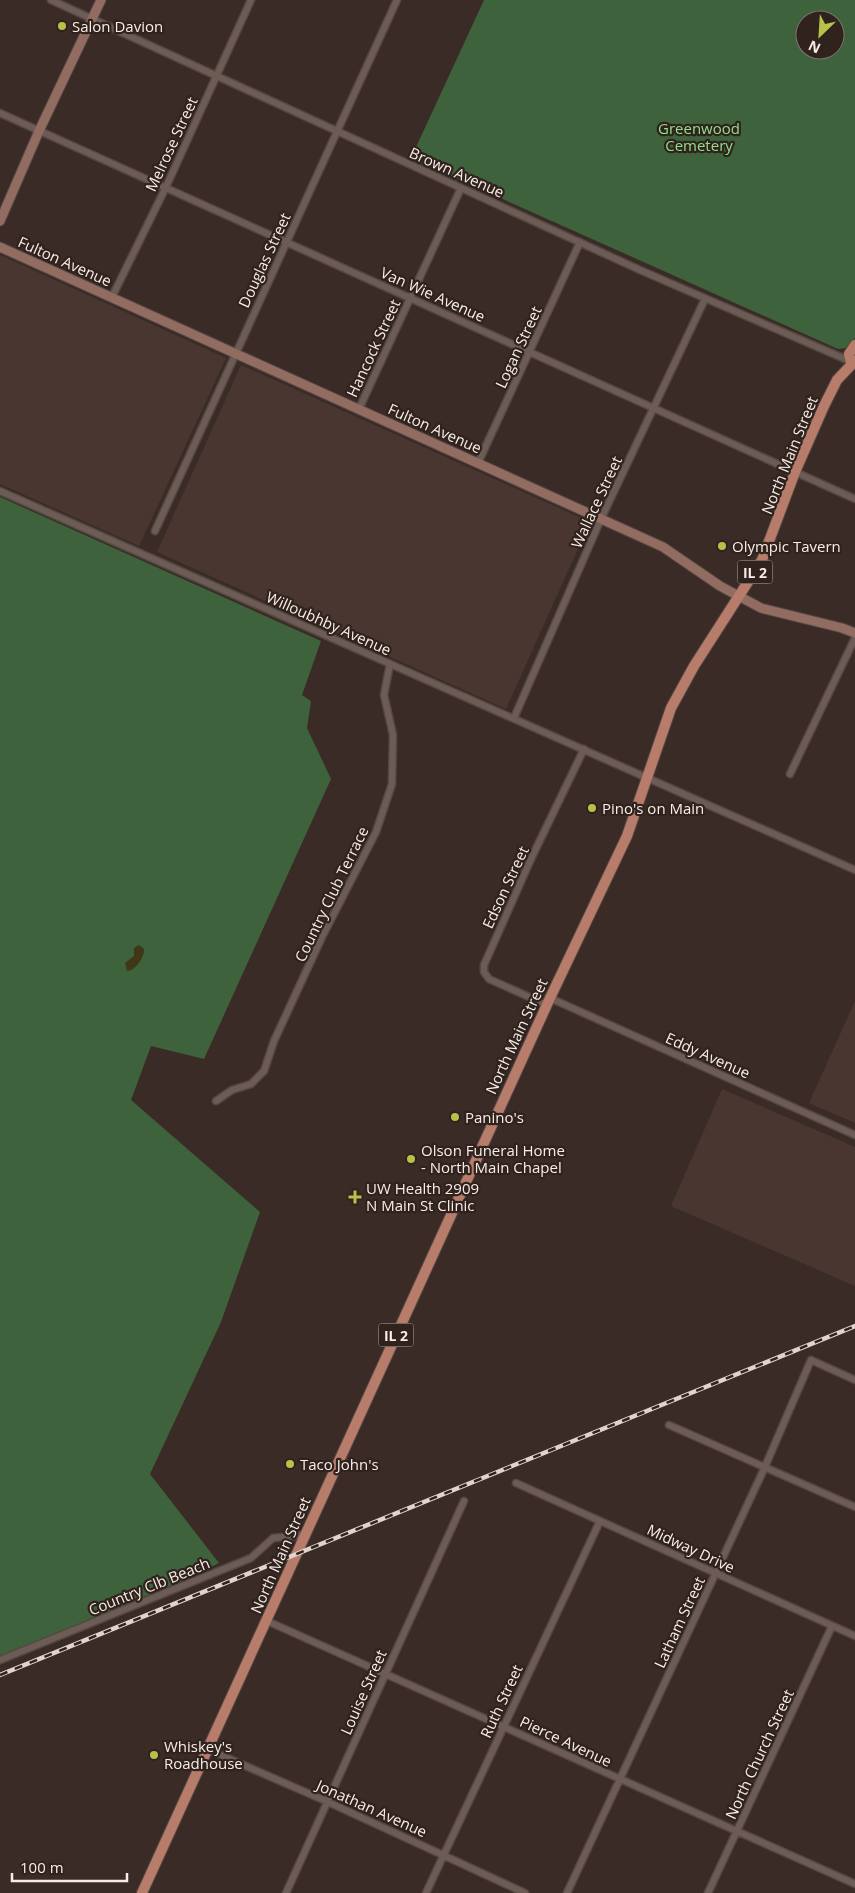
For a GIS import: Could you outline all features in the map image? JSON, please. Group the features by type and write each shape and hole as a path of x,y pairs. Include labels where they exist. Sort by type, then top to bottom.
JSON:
{"main road":[{"name":"North Main Street","path":"142,1893 549,1002 627,836 671,708 694,666 766,552 795,472 837,380 854,362 849,354 855,345"}],"street":[{"name":"Brown Avenue","path":"51,0 217,75 336,132 705,299 854,362"},
{"path":"0,221 39,131 101,0"},
{"name":"Melrose Street","path":"112,297 166,188 251,0"},
{"name":"Douglas Street","path":"155,531 234,353 397,0"},
{"name":"Van Wie Avenue","path":"0,113 855,499"},
{"name":"Hancock Street","path":"359,409 461,188"},
{"name":"Logan Street","path":"478,463 531,352 580,242"},
{"name":"Fulton Avenue","path":"0,247 663,547 738,597 770,612 842,628 855,633"},
{"name":"Wallace Street","path":"514,718 601,519 705,299"},
{"name":"Willoubhby Avenue","path":"0,491 855,870"},
{"path":"790,774 855,638"},
{"name":"Country Club Terrace","path":"216,1101 232,1090 252,1084 264,1071 274,1041 322,937 376,832 392,784 393,735 384,695 390,664"},
{"name":"Edson Street","path":"549,1002 489,979 484,972 484,965 584,749"},
{"name":"Eddy Avenue","path":"549,1002 855,1136"},
{"name":"Latham Street","path":"567,1893 716,1574 811,1360 855,1380"},
{"path":"668,1425 764,1469 855,1507"},
{"name":"Midway Drive","path":"516,1483 855,1636"},
{"name":"Louise Street","path":"286,1893 464,1501"},
{"name":"Ruth Street","path":"426,1893 600,1521"},
{"name":"Country Clb Beach","path":"0,1660 251,1558 274,1538 305,1535"},
{"name":"Pierce Avenue","path":"267,1621 384,1675 503,1725 855,1884"},
{"name":"North Church Street","path":"708,1893 832,1626"},
{"name":"Jonathan Avenue","path":"208,1749 328,1802 524,1893"}],"shaded area":[{"path":"0,255 226,358 139,546 0,484"},
{"path":"241,365 590,522 506,709 157,552"},
{"path":"855,1001 855,1123 809,1103"},
{"path":"722,1089 855,1147 855,1286 671,1206"}],"green space":[{"name":"Greenwood Cemetery","path":"484,0 855,0 855,338 846,348 838,349 411,158"},
{"path":"0,497 321,641 302,695 311,701 307,728 331,779 204,1059 151,1046 131,1100 260,1212 221,1322 150,1474 219,1563 180,1582 0,1657"}],"sand":[{"path":"139,945 144,949 143,956 133,969 127,971 125,963 134,956 134,948"}],"railway":[{"path":"0,1675 855,1326"}],"place":[{"name":"Salon Davion","path":"62,26"},
{"name":"Olympic Tavern","path":"722,546"},
{"name":"Pino's on Main","path":"592,808"},
{"name":"Panino's","path":"455,1117"},
{"name":"Olson Funeral Home - North Main Chapel","path":"411,1159"},
{"name":"UW Health 2909 N Main St Clinic","path":"355,1197"},
{"name":"Taco John's","path":"290,1464"},
{"name":"Whiskey's Roadhouse","path":"154,1755"}]}
